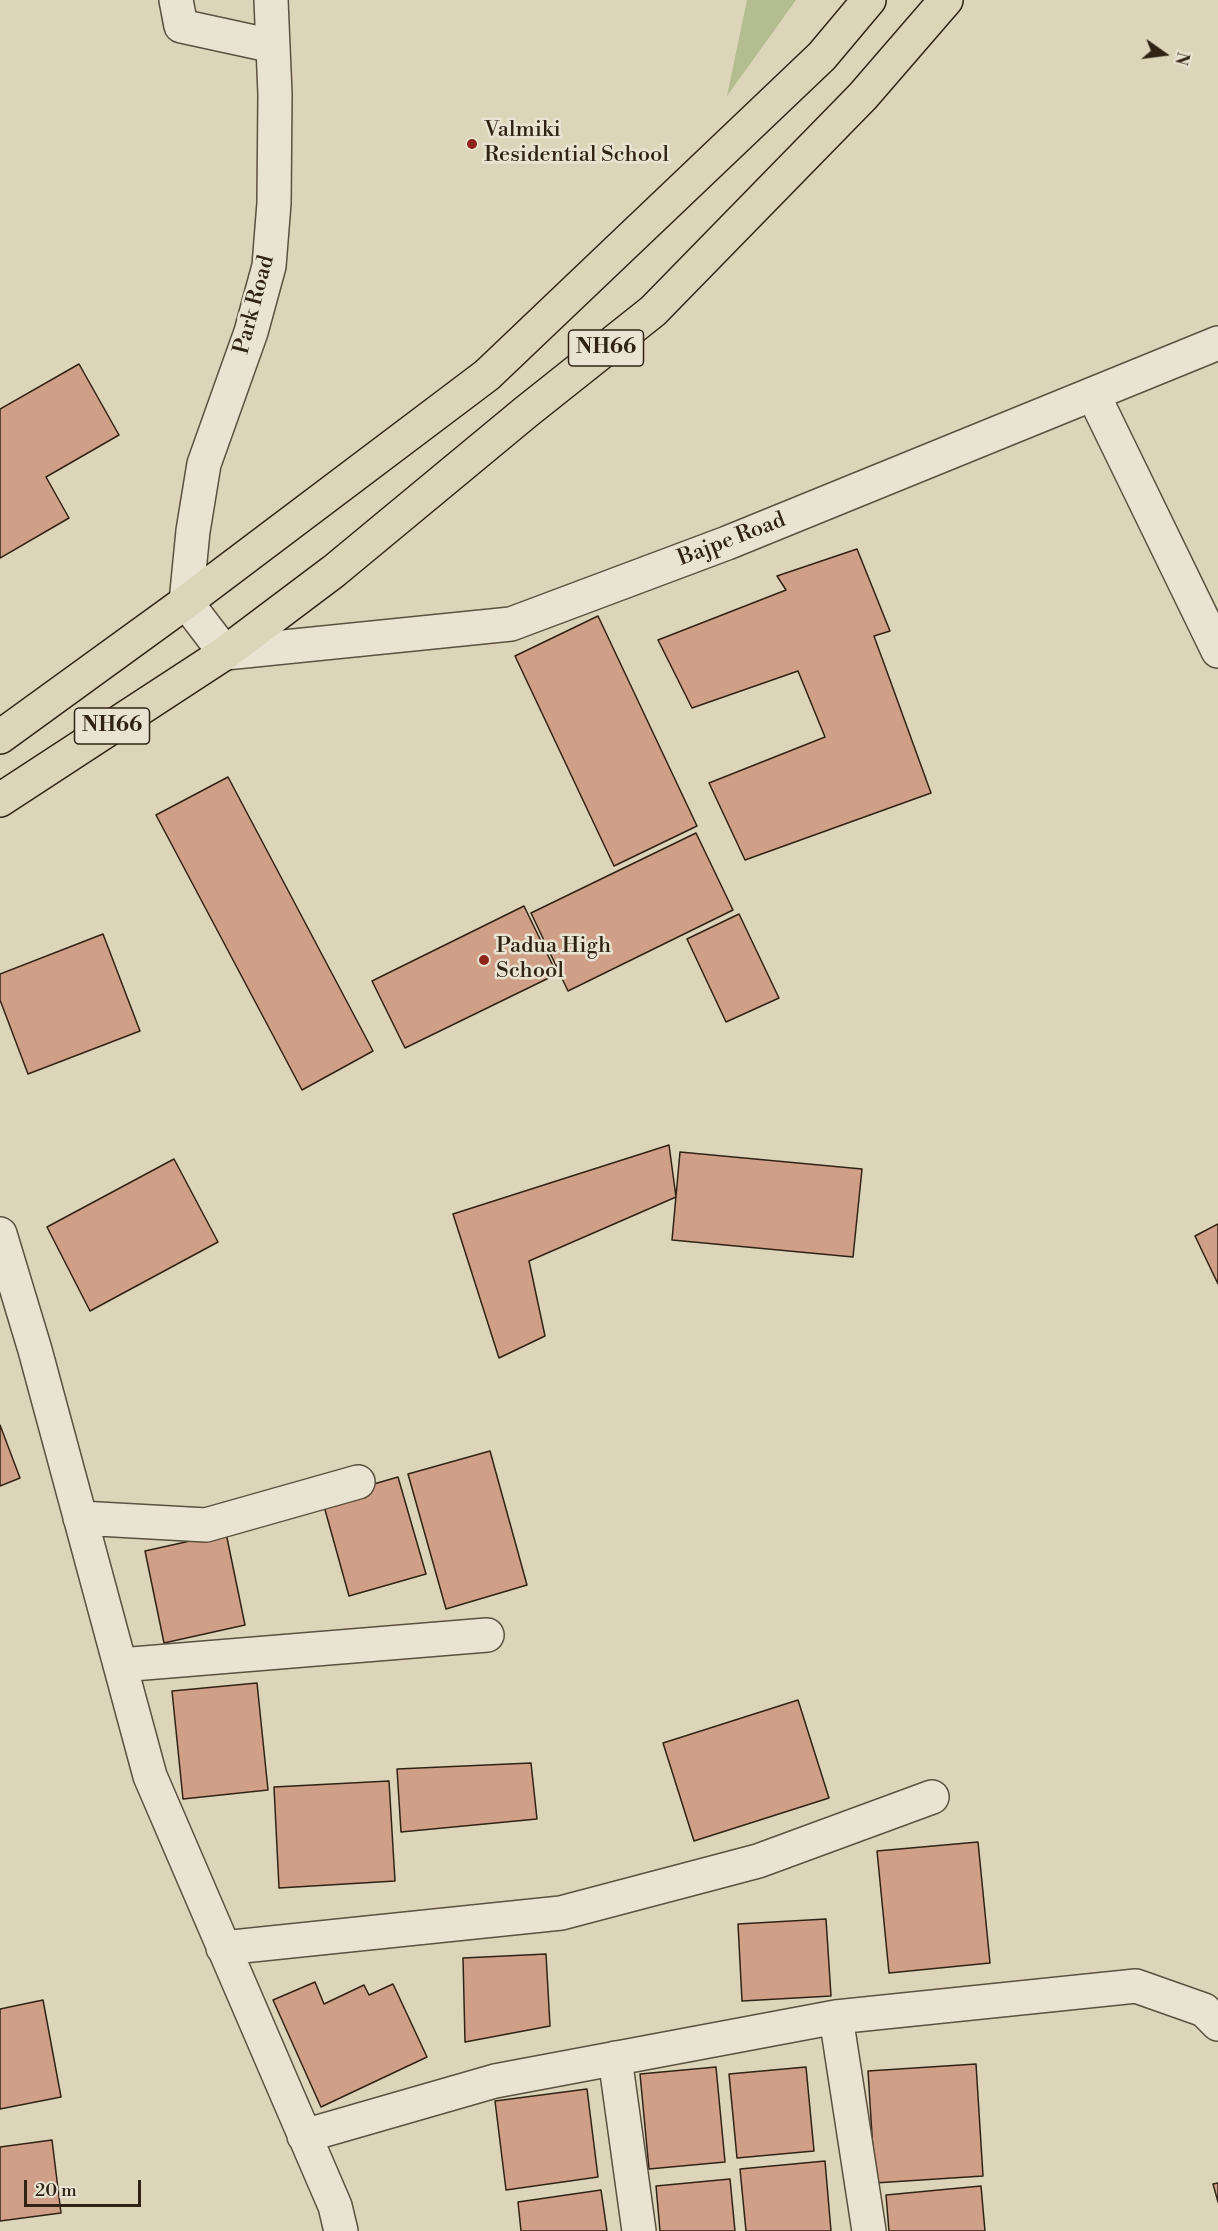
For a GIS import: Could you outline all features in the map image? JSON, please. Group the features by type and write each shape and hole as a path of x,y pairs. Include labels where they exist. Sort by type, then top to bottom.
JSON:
{"highway":[{"name":"NH66","path":"0,737 186,602 487,375 822,56 869,0"},
{"name":"NH66","path":"0,800 225,653 334,571 526,412 653,311 863,96 946,0"}],"street":[{"path":"176,0 181,26 273,46"},
{"name":"Park Road","path":"186,602 193,531 204,464 251,332 269,266 274,203 275,94 271,0"},
{"name":"Bajpe Road","path":"225,653 511,624 727,543 1218,344"},
{"path":"1093,394 1218,651"},
{"path":"186,602 225,653"},
{"path":"0,1233 150,1776 335,2206 341,2231"},
{"path":"80,1518 206,1525 358,1482"},
{"path":"120,1665 487,1635"},
{"path":"223,1948 561,1913 758,1861 932,1797"},
{"path":"304,2136 495,2081 836,2017 1136,1986 1204,2010 1218,2024"},
{"path":"836,2017 869,2231"},
{"path":"615,2058 639,2231"}],"green space":[{"path":"747,0 796,0 727,96"}],"building":[{"path":"79,364 119,435 46,477 69,518 0,558 0,409"},
{"path":"857,549 890,631 874,636 931,793 745,860 709,783 825,737 798,671 692,708 658,640 786,590 777,576"},
{"path":"598,616 697,826 614,866 515,656"},
{"path":"228,777 373,1051 302,1090 156,815"},
{"path":"696,833 733,910 568,991 531,913"},
{"path":"524,906 557,974 405,1048 372,981"},
{"path":"739,914 779,998 726,1022 687,939"},
{"path":"103,934 140,1031 28,1074 0,1000 0,974"},
{"path":"669,1145 676,1197 529,1261 545,1336 499,1358 453,1214"},
{"path":"680,1152 862,1169 853,1257 672,1240"},
{"path":"174,1159 218,1242 90,1311 47,1227"},
{"path":"1218,1224 1218,1284 1195,1236"},
{"path":"0,1425 20,1478 0,1486"},
{"path":"490,1451 527,1585 446,1609 408,1474"},
{"path":"398,1477 426,1574 349,1596 322,1499"},
{"path":"226,1533 245,1625 164,1643 145,1551"},
{"path":"257,1683 268,1790 183,1799 172,1691"},
{"path":"798,1700 829,1798 694,1841 663,1743"},
{"path":"531,1763 537,1819 401,1832 397,1769"},
{"path":"389,1781 395,1881 279,1888 274,1787"},
{"path":"978,1842 990,1963 889,1973 877,1851"},
{"path":"826,1919 831,1996 742,2001 738,1924"},
{"path":"546,1954 550,2026 465,2042 463,1958"},
{"path":"315,1982 324,2004 364,1985 369,1995 393,1984 427,2057 321,2107 273,2000"},
{"path":"43,2000 61,2097 0,2109 0,2009"},
{"path":"976,2064 983,2176 875,2183 868,2071"},
{"path":"716,2067 725,2162 649,2169 640,2074"},
{"path":"806,2067 814,2151 737,2158 729,2074"},
{"path":"587,2089 598,2177 506,2190 495,2101"},
{"path":"52,2140 61,2213 0,2221 0,2147"},
{"path":"825,2161 831,2231 746,2231 740,2169"},
{"path":"730,2179 735,2231 660,2231 656,2186"},
{"path":"1218,2183 1218,2202 1213,2184"},
{"path":"981,2186 985,2231 889,2231 886,2195"},
{"path":"601,2190 607,2231 521,2231 518,2202"}],"place":[{"name":"Valmiki Residential School","path":"472,144"},
{"name":"Padua High School","path":"484,960"}]}
